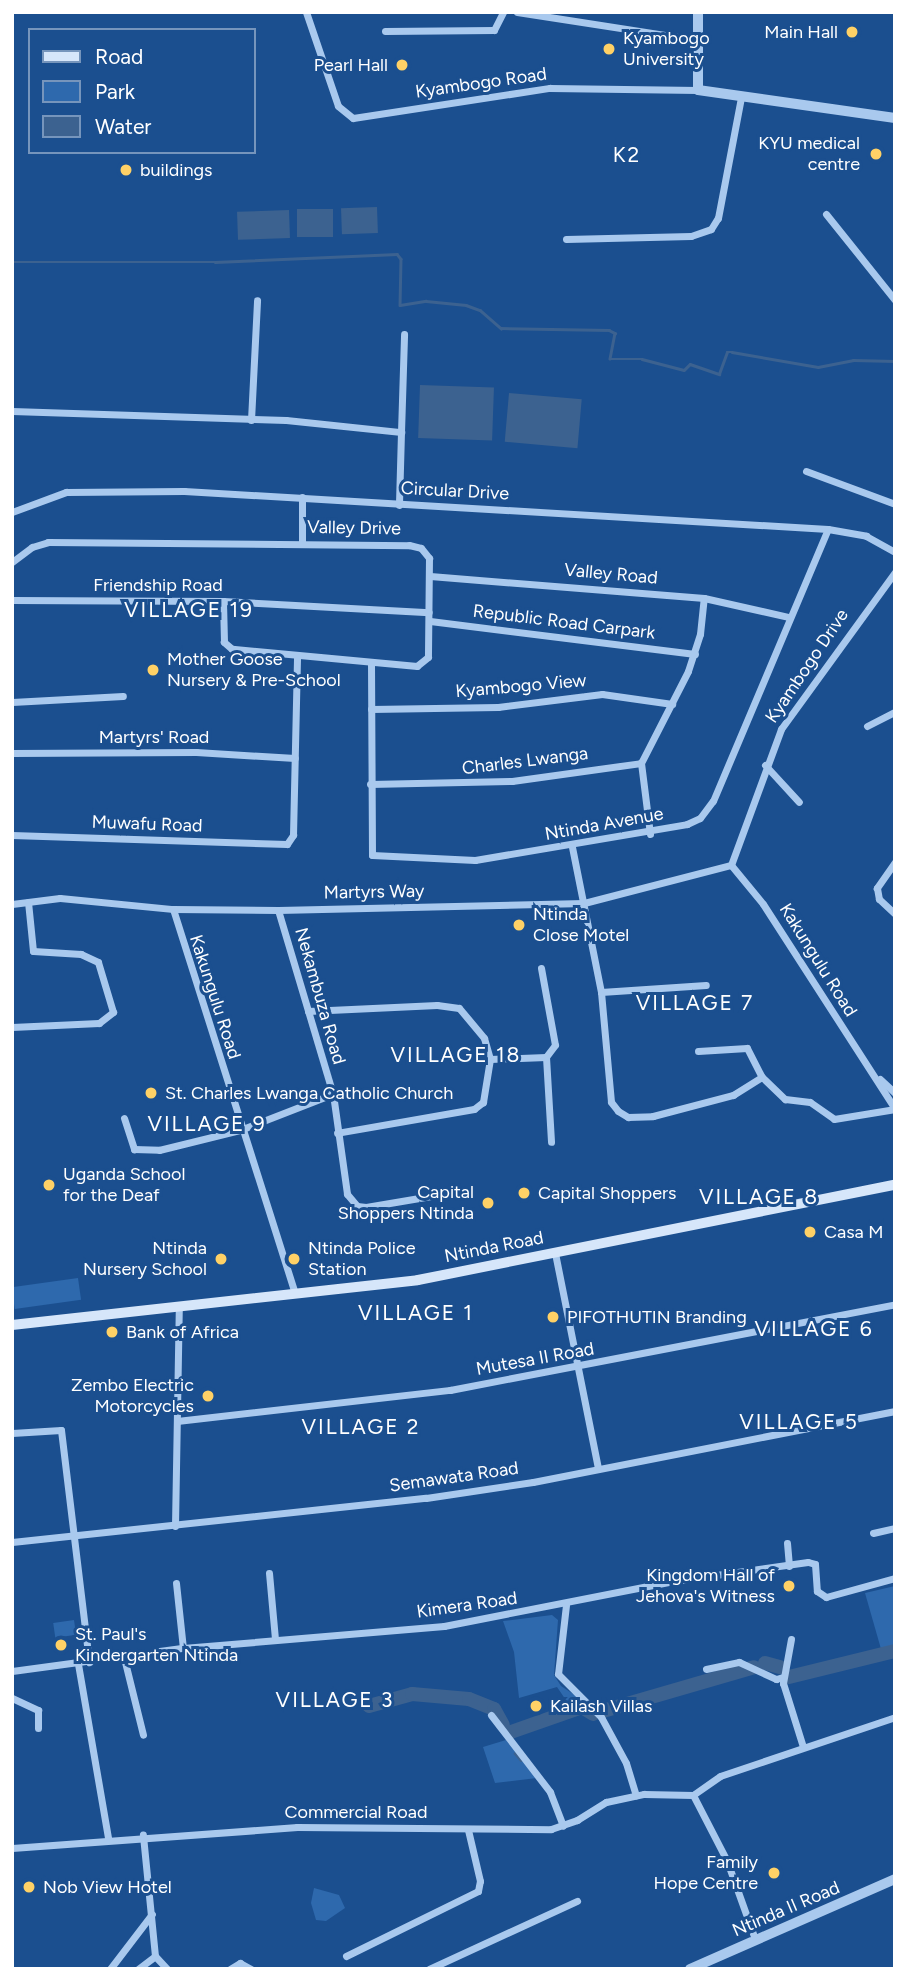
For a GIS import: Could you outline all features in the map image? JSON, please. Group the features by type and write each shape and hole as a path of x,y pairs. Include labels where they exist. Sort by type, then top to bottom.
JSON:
{"main road":[{"name":"Ntinda Road","path":"12,1325 418,1280 895,1185"}],"street":[{"name":"Kyambogo Road","path":"306,12 338,106 353,118 550,88 698,90 895,118"},
{"path":"385,31 495,30 503,12"},
{"path":"517,12 697,40"},
{"path":"698,12 698,90"},
{"path":"566,239 691,236 711,229 718,218 741,97"},
{"path":"826,214 895,300"},
{"path":"251,420 257,300"},
{"path":"399,505 404,334"},
{"path":"12,411 251,420 401,432"},
{"path":"806,471 895,504"},
{"name":"Circular Drive","path":"12,512 66,492 302,497 828,529 866,536 895,552"},
{"path":"302,497 302,542"},
{"name":"Ntinda Avenue","path":"370,784 369,848 379,857 446,862 572,847 650,834 687,824 708,809 788,617 828,529"},
{"name":"Valley Drive","path":"12,562 39,543 302,542 409,545 427,552 430,576 429,651 422,664 371,663 297,657 228,646 223,601"},
{"name":"Kyambogo Drive","path":"732,865 765,765 802,695 895,572"},
{"name":"Valley Road","path":"430,576 705,597 788,617"},
{"path":"650,834 641,763 695,654 705,597"},
{"name":"Friendship Road","path":"12,600 223,601 429,612"},
{"name":"Republic Road Carpark","path":"430,621 695,654"},
{"path":"295,758 297,657"},
{"path":"370,784 371,663"},
{"name":"Kyambogo View","path":"371,709 498,707 612,693 672,704"},
{"path":"12,702 123,696"},
{"path":"867,726 895,712"},
{"name":"Martyrs' Road","path":"12,753 196,752 295,758"},
{"name":"Muwafu Road","path":"12,835 280,845 293,835 295,758"},
{"name":"Charles Lwanga","path":"370,784 512,782 641,763"},
{"path":"765,765 799,802"},
{"path":"572,847 601,992 611,1102 628,1117 653,1116 733,1095 761,1077"},
{"path":"895,862 877,888 880,899 895,914"},
{"name":"Martyrs Way","path":"12,904 60,898 173,909 584,903 732,865"},
{"name":"Kakungulu Road","path":"732,865 757,895 895,1109"},
{"path":"12,1027 99,1023 113,1012 98,962 81,954 35,954 31,949 28,902"},
{"name":"Kakungulu Road","path":"173,909 240,1130 295,1293"},
{"name":"Nekambuza Road","path":"278,909 333,1094 347,1194 357,1206 455,1192"},
{"path":"541,968 555,1045 547,1057 551,1142"},
{"path":"601,992 706,985"},
{"path":"308,1011 437,1005 458,1008 484,1038 490,1059 483,1102 474,1109 337,1133"},
{"path":"698,1051 747,1048 761,1077 785,1099 810,1102 834,1119 895,1109"},
{"path":"490,1059 547,1057"},
{"name":"Kakungulu Road","path":"874,1074 895,1093"},
{"path":"124,1118 131,1143 140,1152 240,1130 333,1094"},
{"path":"555,1253 580,1367 598,1469"},
{"name":"Mutesa II Road","path":"177,1421 360,1403 580,1367 895,1304"},
{"path":"175,1526 179,1305"},
{"name":"Semawata Road","path":"12,1542 426,1498 598,1469 895,1411"},
{"path":"12,1433 61,1430 89,1662"},
{"path":"873,1533 895,1528"},
{"path":"787,1543 789,1566"},
{"name":"Kimera Road","path":"12,1671 183,1648 444,1626 566,1605 674,1581 789,1566 815,1564 817,1591 826,1597 895,1578"},
{"path":"269,1573 275,1639"},
{"path":"176,1583 183,1648"},
{"path":"566,1605 558,1674 601,1717 626,1763 636,1795"},
{"path":"791,1639 783,1677 803,1747"},
{"path":"124,1658 143,1735"},
{"path":"706,1669 739,1662 776,1679 783,1677"},
{"path":"78,1664 108,1838"},
{"path":"12,1698 38,1710 38,1728"},
{"path":"491,1714 550,1792 563,1826"},
{"path":"755,1939 737,1885 693,1795 720,1776 895,1717"},
{"name":"Commercial Road","path":"12,1848 143,1835 297,1827 468,1829 563,1826 600,1804 636,1795 693,1795"},
{"path":"346,1956 478,1891 480,1881 468,1829"},
{"path":"143,1835 155,1956 167,1969"},
{"name":"Ntinda II Road","path":"690,1969 895,1879"},
{"path":"429,1969 577,1901"},
{"path":"110,1969 152,1914"},
{"path":"138,1969 155,1956"},
{"path":"230,1969 240,1963 251,1969"}],"green space":[{"path":"78,1278 81,1300 15,1309 12,1287"},
{"path":"895,1586 895,1645 881,1649 865,1593"},
{"path":"552,1615 558,1620 554,1675 561,1686 587,1703 572,1709 557,1687 519,1698 514,1652 503,1621"},
{"path":"74,1620 76,1635 55,1638 53,1623"},
{"path":"506,1740 537,1778 495,1783 483,1747"},
{"path":"314,1888 339,1895 345,1908 326,1921 316,1920 311,1903"}],"water":[{"path":"377,207 378,233 342,234 341,208"},
{"path":"297,209 333,209 333,237 297,237"},
{"path":"289,210 290,238 238,240 237,212"},
{"path":"420,385 494,388 492,441 418,438"},
{"path":"509,393 582,399 577,448 505,442"}],"waterway":[{"path":"12,262 215,262 397,254 401,259 400,305 426,301 466,305 480,310 501,328 609,330 615,333 610,359 642,359 684,370 690,364 719,374 727,352 818,367 853,360 895,361"},
{"path":"789,1677 895,1651"},
{"path":"765,1663 780,1667"},
{"path":"603,1711 754,1667"},
{"path":"369,1706 412,1694 469,1699 494,1709 503,1725"},
{"path":"511,1732 582,1707 593,1714"},
{"path":"515,1753 521,1760"}],"place":[{"name":"Main Hall","path":"852,32"},
{"name":"Kyambogo University","path":"609,49"},
{"name":"Pearl Hall","path":"402,65"},
{"name":"KYU medical centre","path":"876,154"},
{"name":"buildings","path":"126,170"},
{"name":"Mother Goose Nursery & Pre-School","path":"153,670"},
{"name":"Ntinda Close Motel","path":"519,925"},
{"name":"St. Charles Lwanga Catholic Church","path":"151,1093"},
{"name":"Uganda School for the Deaf","path":"49,1185"},
{"name":"Capital Shoppers","path":"524,1193"},
{"name":"Capital Shoppers Ntinda","path":"488,1203"},
{"name":"Casa M","path":"810,1232"},
{"name":"Ntinda Nursery School","path":"221,1259"},
{"name":"Ntinda Police Station","path":"294,1259"},
{"name":"PIFOTHUTIN Branding","path":"553,1317"},
{"name":"Bank of Africa","path":"112,1332"},
{"name":"Zembo Electric Motorcycles","path":"208,1396"},
{"name":"Kingdom Hall of Jehova's Witness","path":"789,1586"},
{"name":"St. Paul's Kindergarten Ntinda","path":"61,1645"},
{"name":"Kailash Villas","path":"536,1706"},
{"name":"Family Hope Centre","path":"774,1873"},
{"name":"Nob View Hotel","path":"29,1887"}],"district":[{"name":"K2","path":"627,155"},
{"name":"VILLAGE 19","path":"189,610"},
{"name":"VILLAGE 7","path":"695,1003"},
{"name":"VILLAGE 18","path":"456,1055"},
{"name":"VILLAGE 9","path":"207,1124"},
{"name":"VILLAGE 8","path":"759,1197"},
{"name":"VILLAGE 1","path":"416,1313"},
{"name":"VILLAGE 6","path":"814,1329"},
{"name":"VILLAGE 5","path":"799,1422"},
{"name":"VILLAGE 2","path":"361,1427"},
{"name":"VILLAGE 3","path":"335,1700"}]}
